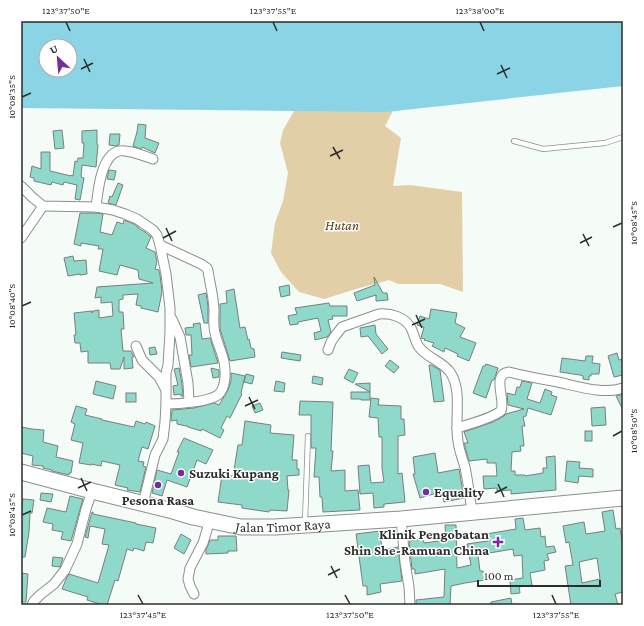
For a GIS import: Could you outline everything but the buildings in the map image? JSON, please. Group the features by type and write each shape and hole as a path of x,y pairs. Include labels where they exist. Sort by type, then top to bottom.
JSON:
{"highway":[{"name":"Jalan Timor Raya","path":"21,472 193,517 241,527 305,526 401,519 623,498"}],"street":[{"path":"96,207 100,181 111,155 119,151 127,151 153,159"},
{"path":"21,186 43,206 96,207 113,210 137,219 153,230 157,235 166,274 170,314 169,352 166,373 166,404 163,439 155,455 143,504"},
{"path":"23,232 43,206"},
{"path":"160,245 207,268 214,310 214,333 222,352 225,375 223,386 218,394 204,400 166,404"},
{"path":"328,350 335,336 345,325 384,313 394,315 405,320 411,328 419,348 428,356 443,365 452,376 456,389 458,442 465,467 472,512"},
{"path":"170,314 180,337 188,383 189,402"},
{"path":"136,346 142,360 160,377 166,389"},
{"path":"457,428 476,422 501,411 503,405 500,379 505,372 574,386 606,390 623,388"},
{"path":"32,605 37,598 54,584 65,570 77,544 92,491"},
{"path":"401,519 410,605"},
{"path":"194,594 188,579 190,568 203,543 210,520"}],"lane":[{"path":"514,141 543,149 605,143 623,138"},
{"path":"305,526 308,436"}],"green space":[{"name":"Hutan","path":"304,94 401,95 385,126 401,138 393,186 410,185 462,192 463,292 440,284 398,284 389,280 324,299 299,292 281,272 271,253 275,223 283,201 288,173 280,143 283,130"}],"water":[{"path":"21,21 623,21 623,86 386,112 21,108"}],"place":[{"name":"Suzuki Kupang","path":"181,473"},
{"name":"Pesona Rasa","path":"158,485"},
{"name":"Equality","path":"426,492"},
{"name":"Klinik Pengobatan Shin She-Ramuan China","path":"498,542"}]}
